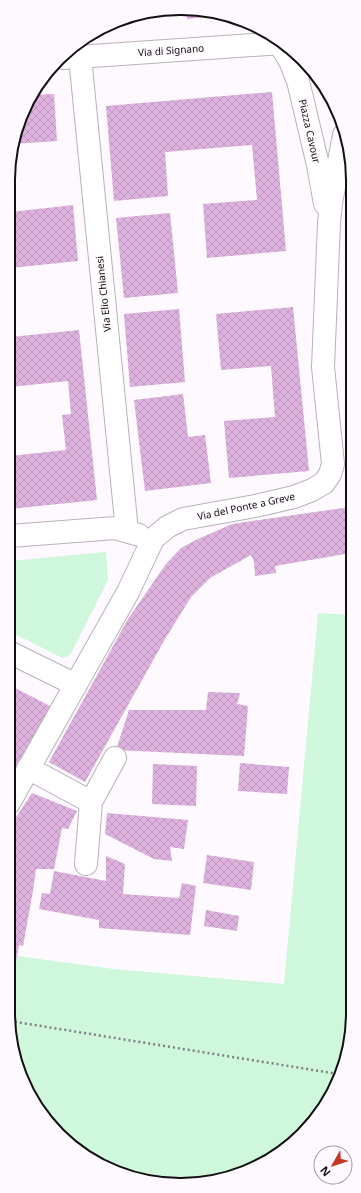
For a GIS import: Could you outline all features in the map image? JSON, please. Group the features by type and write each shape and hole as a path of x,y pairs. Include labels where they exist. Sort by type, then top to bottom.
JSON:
{"street":[{"name":"Via di Signano","path":"72,58 273,44"},
{"name":"Piazza Cavour","path":"286,53 298,81 318,165 329,223"},
{"name":"Via Elio Chianesi","path":"72,58 127,532"},
{"name":"Via del Ponte a Greve","path":"15,791 128,592 153,539 167,527 183,519 255,506 294,497 324,483 330,474 333,464 323,367 329,223 331,203 344,178 344,154"},
{"path":"15,536 115,528 153,539"},
{"path":"15,655 76,686"},
{"path":"86,864 91,802 115,758"},
{"path":"28,768 91,802"}],"path":[{"path":"15,1022 334,1073"}],"green space":[{"path":"106,552 108,580 71,653 67,657 62,658 15,634 15,561"},
{"path":"318,613 346,615 346,1023 343,1045 337,1066 329,1086 312,1113 298,1130 281,1144 254,1161 234,1169 213,1175 191,1178 170,1178 148,1175 107,1161 80,1144 63,1130 49,1113 32,1086 18,1045 15,1023 15,968 17,956 114,969 284,984"}],"building":[{"path":"186,15 207,17 187,19"},
{"path":"272,92 286,251 207,258 203,204 257,200 252,145 165,152 168,196 114,201 106,106"},
{"path":"54,94 57,141 19,144 32,107 39,95"},
{"path":"73,205 78,261 15,268 15,212"},
{"path":"170,213 178,293 124,298 116,218"},
{"path":"293,307 309,471 229,478 224,421 275,417 271,366 221,370 216,314"},
{"path":"179,309 185,382 130,387 124,314"},
{"path":"79,330 97,500 15,508 15,455 66,450 62,415 71,414 68,381 15,386 15,337"},
{"path":"183,394 188,437 205,435 211,483 145,491 134,400"},
{"path":"346,508 346,554 275,566 276,573 255,576 254,561 251,555 210,578 191,597 165,639 85,782 49,762 128,619 166,564 181,548 232,524"},
{"path":"15,688 52,707 15,772"},
{"path":"208,692 240,693 237,704 248,706 244,756 116,750 129,710 206,710"},
{"path":"240,763 289,767 287,794 238,791"},
{"path":"153,764 197,766 196,806 152,804"},
{"path":"32,793 77,811 68,829 62,828 54,869 36,869 23,946 19,945 15,967 15,819"},
{"path":"107,813 188,820 184,849 170,847 172,861 154,859 105,834"},
{"path":"207,855 254,862 251,890 203,883"},
{"path":"106,856 125,864 123,894 179,898 182,883 196,886 190,935 99,928 99,920 39,909 42,893 50,894 54,871 106,881"},
{"path":"206,910 239,916 237,931 204,926"}]}
